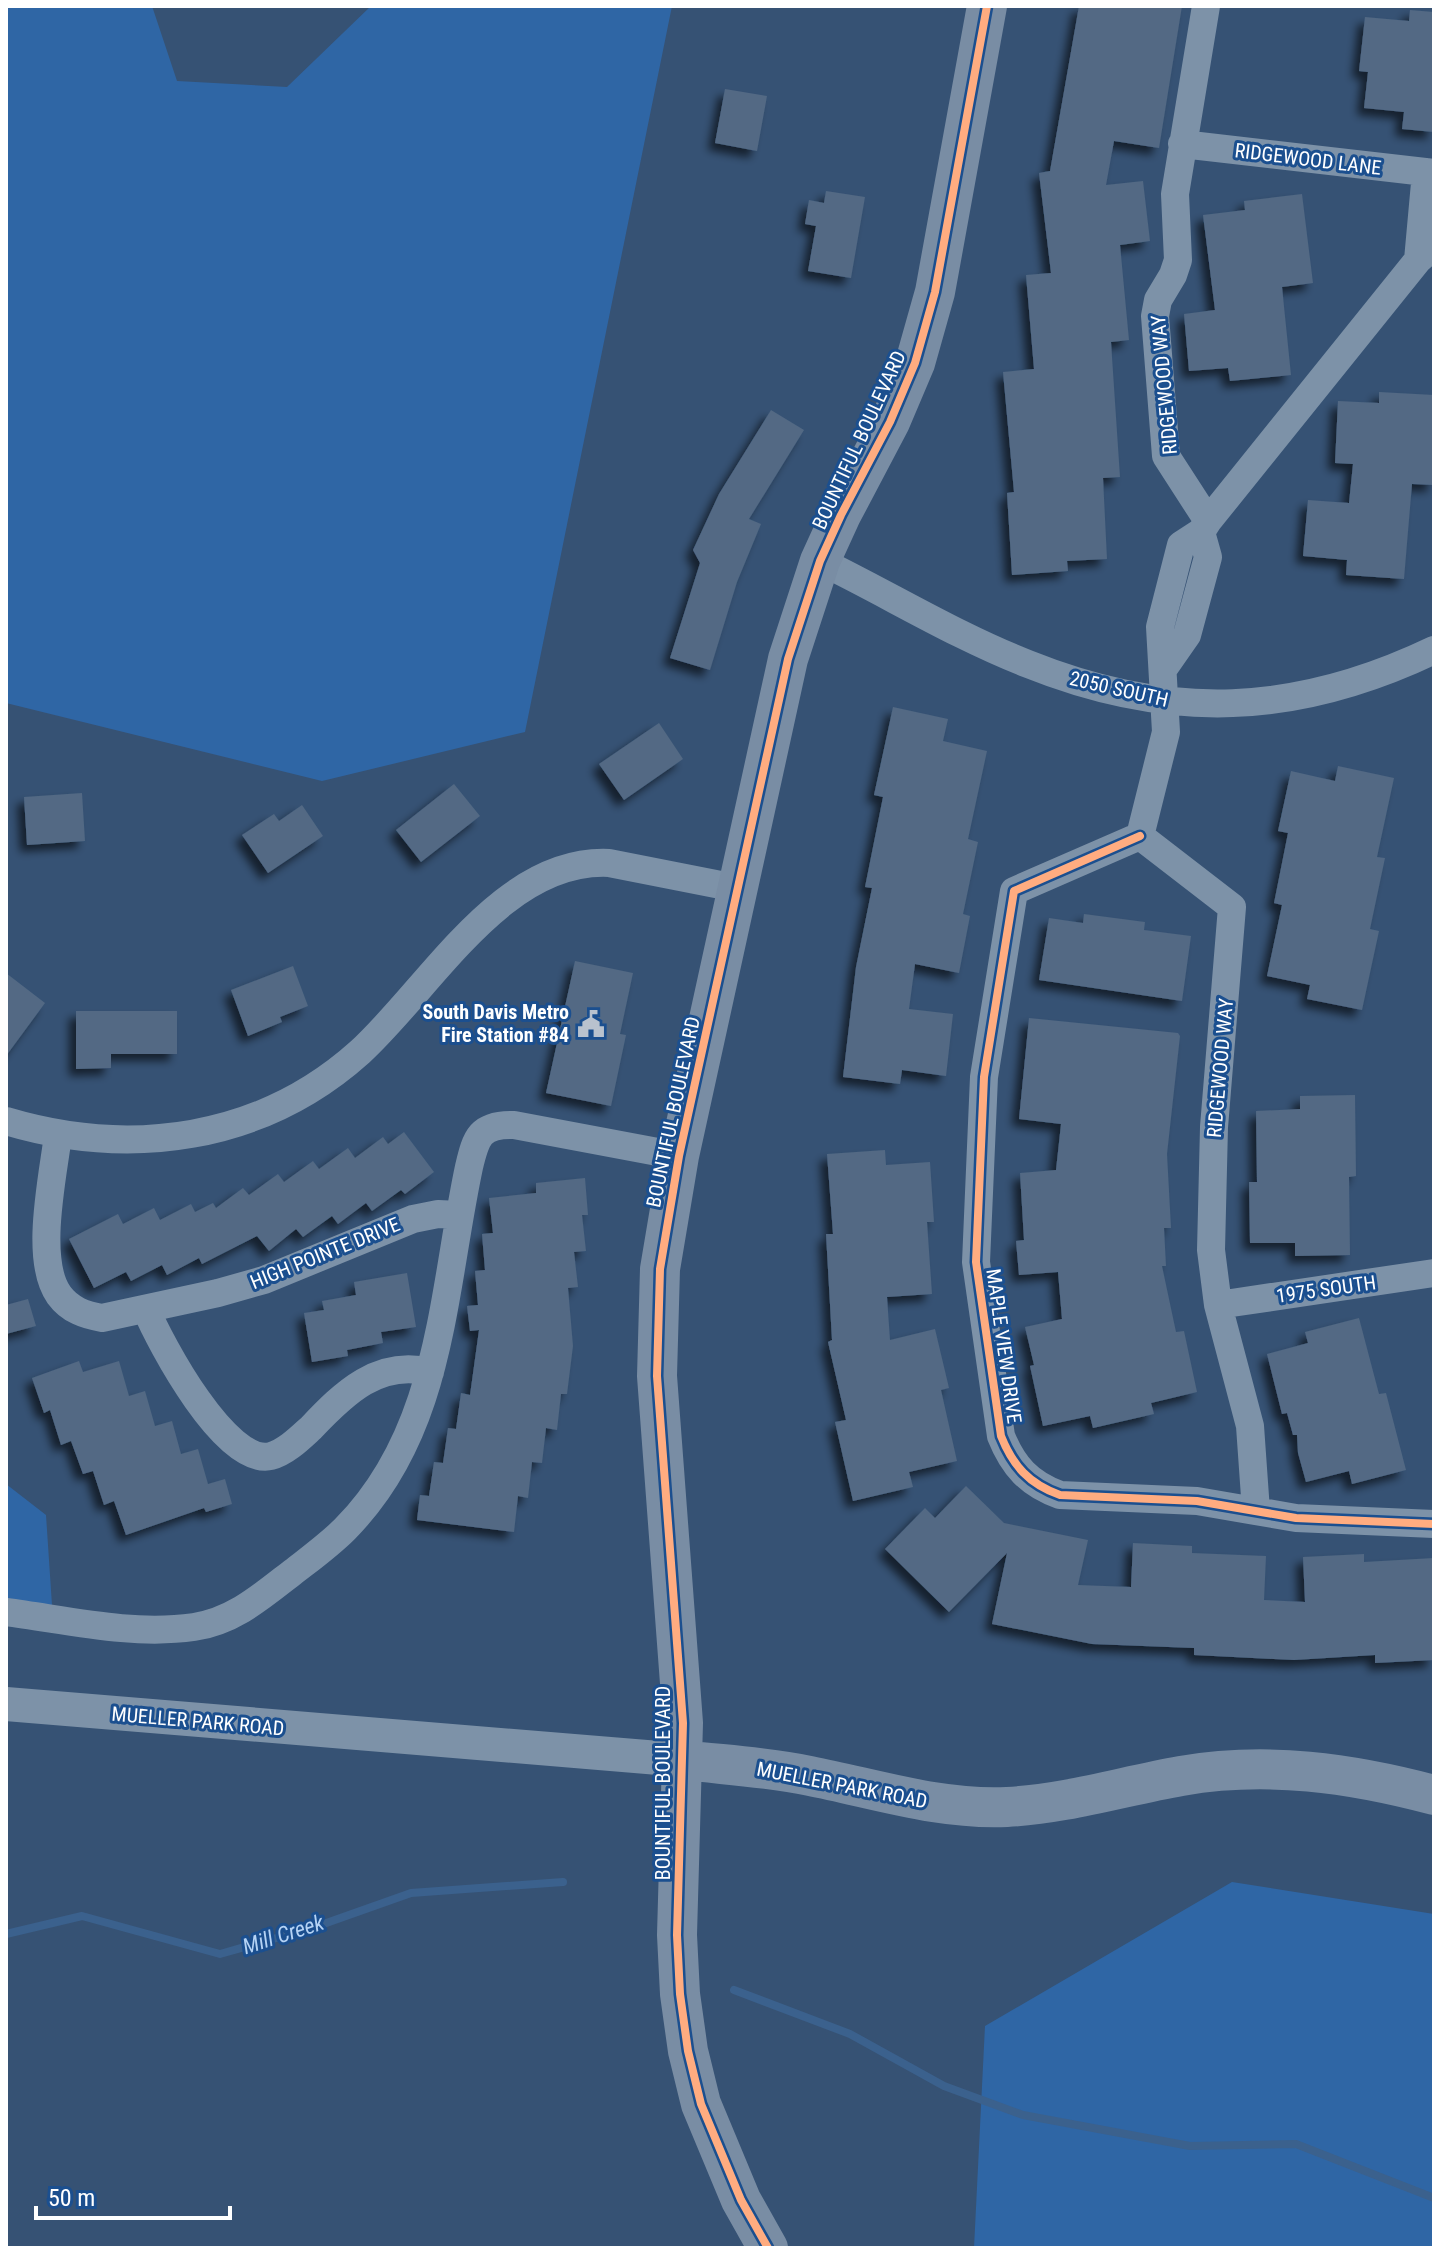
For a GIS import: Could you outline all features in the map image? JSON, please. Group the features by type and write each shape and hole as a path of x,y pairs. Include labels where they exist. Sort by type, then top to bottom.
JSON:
{"main road":[{"name":"BOUNTIFUL BOULEVARD","path":"768,2248 741,2200 701,2104 688,2051 680,1994 677,1935 683,1723 657,1376 660,1269 679,1156 788,659 820,561 890,422 915,363 935,292 987,6"},
{"name":"MUELLER PARK ROAD","path":"683,1760 808,1775 916,1801 962,1806 1009,1807 1184,1775 1278,1768 1330,1772 1434,1795"}],"street":[{"name":"RIDGEWOOD WAY","path":"1204,527 1166,456 1155,316 1158,300 1178,260 1175,194 1206,6"},
{"name":"RIDGEWOOD LANE","path":"1182,144 1430,172"},
{"path":"1140,836 1166,732 1160,627 1181,545 1204,527 1426,253 1430,172"},
{"name":"2050 SOUTH","path":"820,561 1026,664 1096,688 1165,702 1247,704 1296,697 1346,686 1434,650"},
{"name":"RIDGEWOOD WAY","path":"1140,836 1232,907 1211,1193 1211,1250 1218,1305 1250,1426 1256,1511"},
{"name":"MAPLE VIEW DRIVE","path":"1140,836 1014,891 984,1077 976,1262 1001,1436 1017,1467 1043,1489 1060,1495 1197,1501 1296,1518 1434,1524"},
{"path":"6,1121 58,1135 120,1141 182,1136 237,1123 305,1092 359,1053 495,908 517,890 568,867 595,862 622,864 736,888"},
{"path":"6,1612 159,1630 196,1627 235,1614 344,1529 367,1504 400,1455 443,1326 459,1215 475,1142 484,1131 497,1125 514,1125 679,1156"},
{"name":"HIGH POINTE DRIVE","path":"58,1135 47,1234 48,1260 58,1293 69,1306 85,1315 102,1318 264,1280 413,1219 438,1214 459,1215"},
{"name":"1975 SOUTH","path":"1218,1305 1434,1273"},
{"path":"146,1309 170,1361 211,1418 240,1444 264,1456 273,1456 291,1445 335,1403 375,1377 403,1367 430,1372"},
{"name":"MUELLER PARK ROAD","path":"6,1704 683,1760"}],"shaded area":[{"path":"6,6 152,6 177,81 287,87 371,6 672,6 525,732 322,781 6,703"},
{"path":"6,1484 46,1515 52,1605 6,1609"},
{"path":"1232,1882 1434,1914 1434,2248 974,2248 985,2026"}],"building":[{"path":"1079,6 1182,6 1159,148 1114,141 1106,185 1143,181 1150,241 1120,245 1129,340 1111,342 1120,477 1103,478 1107,559 1067,561 1068,571 1012,575 1007,493 1014,492 1003,372 1034,369 1026,275 1051,273 1039,173 1050,171"},
{"path":"1410,10 1434,12 1434,132 1402,129 1404,112 1364,108 1368,72 1359,71 1365,17 1409,21"},
{"path":"725,89 767,96 757,151 715,143"},
{"path":"826,191 865,197 851,278 808,271 816,226 805,224 809,200 824,203"},
{"path":"1302,194 1313,283 1282,287 1291,375 1230,381 1228,368 1189,371 1184,314 1215,310 1203,215 1245,210 1244,201"},
{"path":"1379,392 1434,395 1434,485 1412,484 1404,579 1346,575 1347,560 1303,556 1308,500 1349,503 1353,464 1335,463 1338,401 1379,403"},
{"path":"771,410 804,430 749,519 761,524 737,582 710,670 670,658 700,563 693,550 719,494"},
{"path":"893,707 948,719 943,741 987,751 968,839 978,842 963,914 970,916 959,973 915,964 909,1009 953,1014 946,1076 902,1070 900,1084 843,1077 856,967 872,888 865,887 883,797 874,795"},
{"path":"659,723 683,759 624,800 599,764"},
{"path":"1338,766 1394,778 1377,857 1385,858 1370,929 1379,931 1362,1010 1307,999 1310,985 1267,976 1282,905 1274,903 1288,833 1278,831 1291,771 1335,781"},
{"path":"454,784 480,816 421,862 396,830"},
{"path":"82,793 85,841 27,845 24,797"},
{"path":"302,805 323,836 268,873 242,835 274,814 279,821"},
{"path":"1084,914 1145,922 1144,930 1191,936 1182,1001 1039,980 1049,918 1083,923"},
{"name":"South Davis Metro Fire Station #84","path":"575,961 633,973 620,1034 626,1035 611,1106 546,1093"},
{"path":"293,966 308,1006 280,1017 282,1022 248,1036 231,990"},
{"path":"6,973 45,1003 6,1056"},
{"path":"76,1011 177,1011 177,1054 111,1054 111,1068 76,1069"},
{"path":"1029,1018 1178,1033 1180,1036 1167,1154 1171,1228 1164,1228 1166,1266 1162,1266 1176,1332 1184,1331 1197,1392 1151,1403 1154,1414 1093,1428 1090,1416 1043,1426 1025,1327 1062,1319 1058,1272 1019,1275 1016,1241 1024,1240 1020,1173 1056,1170 1061,1124 1019,1119"},
{"path":"1355,1095 1356,1176 1349,1177 1350,1255 1295,1256 1295,1243 1250,1243 1249,1182 1257,1182 1256,1111 1300,1109 1300,1096"},
{"path":"404,1132 434,1172 405,1194 401,1190 372,1211 366,1203 338,1224 332,1216 303,1237 296,1229 269,1251 257,1236 202,1264 199,1258 167,1275 162,1265 131,1281 126,1272 94,1288 69,1239 118,1214 123,1224 154,1208 160,1220 191,1204 195,1212 213,1203 216,1208 243,1188 249,1195 278,1174 284,1182 313,1161 319,1169 348,1148 355,1158 383,1137 388,1144"},
{"path":"885,1150 886,1165 930,1162 934,1222 927,1222 932,1294 887,1297 890,1340 935,1329 949,1388 941,1390 957,1461 909,1472 913,1487 853,1501 835,1422 846,1420 828,1342 832,1340 826,1234 833,1234 827,1154"},
{"path":"585,1178 588,1215 582,1215 586,1251 574,1252 578,1287 568,1288 573,1346 567,1394 561,1394 557,1430 546,1428 542,1463 532,1462 528,1498 518,1496 514,1532 417,1520 420,1495 429,1496 434,1462 443,1463 448,1428 456,1429 461,1393 470,1395 479,1330 470,1331 467,1306 478,1305 475,1271 485,1270 482,1234 493,1233 489,1198 536,1193 536,1183"},
{"path":"407,1273 416,1327 381,1332 383,1343 347,1350 348,1356 312,1362 304,1313 324,1310 322,1301 356,1295 354,1282"},
{"path":"28,1299 36,1326 6,1334 6,1305"},
{"path":"1359,1318 1379,1394 1386,1393 1406,1470 1352,1484 1349,1471 1306,1482 1298,1453 1297,1435 1293,1435 1287,1413 1282,1414 1267,1354 1308,1343 1305,1332"},
{"path":"79,1361 83,1372 119,1361 129,1396 145,1391 155,1426 172,1421 181,1454 198,1449 208,1484 225,1479 232,1504 206,1512 204,1508 126,1535 114,1501 104,1505 93,1471 83,1474 71,1441 61,1445 50,1410 44,1413 32,1378"},
{"path":"966,1486 1004,1523 1088,1540 1078,1585 1131,1587 1133,1543 1192,1546 1192,1553 1266,1556 1264,1600 1305,1602 1303,1557 1364,1554 1364,1562 1434,1558 1434,1660 1375,1663 1375,1655 1294,1660 1194,1655 1194,1648 1092,1644 992,1624 1007,1553 949,1612 885,1549 925,1508 935,1518"}],"waterway":[{"name":"Mill Creek","path":"6,1934 82,1916 220,1954 315,1927 411,1893 563,1882"},
{"path":"734,1990 850,2034 944,2086 1023,2115 1190,2146 1296,2144 1434,2198"}],"cycle path":[{"path":"768,2248 741,2200 701,2104 688,2051 680,1994 677,1935 683,1723 657,1376 660,1269 679,1156 788,659 820,561 890,422 915,363 935,292 987,6"},
{"path":"1140,836 1014,891 984,1077 976,1262 1001,1436 1023,1473 1060,1495 1197,1501 1296,1518 1434,1524"}],"place":[{"name":"South Davis Metro Fire Station #84","path":"591,1024"}]}
